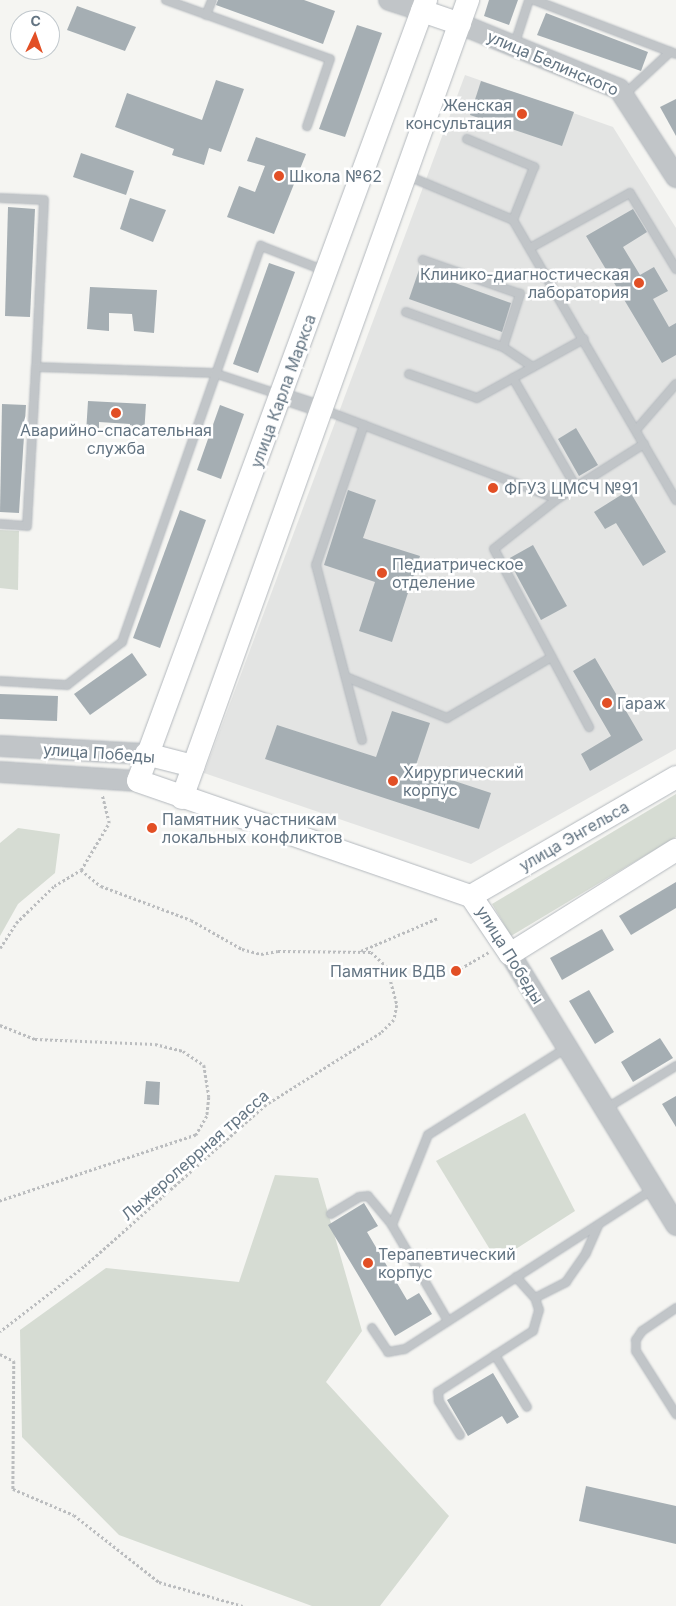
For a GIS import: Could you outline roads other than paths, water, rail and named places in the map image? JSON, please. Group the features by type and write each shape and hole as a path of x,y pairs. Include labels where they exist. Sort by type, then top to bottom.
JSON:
{"main road":[{"path":"182,798 468,0"},
{"name":"улица Белинского","path":"423,6 460,24"},
{"name":"улица Карла Маркса","path":"138,781 146,754 283,396 423,6"},
{"name":"улица Победы","path":"146,754 193,766"},
{"name":"улица Энгельса","path":"472,896 676,777"},
{"name":"улица Победы","path":"138,781 182,798 472,896 501,952"},
{"path":"501,952 676,850"}],"street":[{"name":"улица Белинского","path":"389,0 423,6"},
{"name":"улица Белинского","path":"460,24 626,94 676,177"},
{"path":"283,396 322,409"},
{"name":"улица Победы","path":"0,746 146,754"},
{"name":"улица Победы","path":"0,772 138,781"},
{"name":"улица Победы","path":"501,952 567,1047 676,1225"}],"lane":[{"path":"166,0 330,59 306,126"},
{"path":"206,14 212,0"},
{"path":"514,46 529,0"},
{"path":"534,0 673,53 626,94"},
{"path":"467,139 534,167 513,220"},
{"path":"406,175 513,220 676,500"},
{"path":"530,248 630,193 676,269"},
{"path":"0,198 44,200 27,526 0,524"},
{"path":"0,681 67,685 122,642 214,373 261,246 328,272"},
{"path":"423,260 520,294 503,346"},
{"path":"406,312 503,346 533,367"},
{"path":"409,374 476,398 584,339"},
{"path":"36,367 214,373 283,396"},
{"path":"513,378 576,487"},
{"path":"636,430 676,384"},
{"path":"322,409 557,499"},
{"path":"362,740 316,565 364,425"},
{"path":"589,727 494,549 557,499 644,444"},
{"path":"346,678 447,718 552,658"},
{"path":"392,1225 428,1135 567,1047"},
{"path":"605,1109 676,1066"},
{"path":"372,1328 388,1352 405,1349 654,1189"},
{"path":"331,1214 359,1197 368,1196 392,1225 448,1321"},
{"path":"535,1298 566,1282 586,1253 598,1226"},
{"path":"460,1435 439,1401 438,1392 532,1331 539,1310 535,1298 516,1277"},
{"path":"676,1308 642,1331 636,1340 636,1351 676,1414"},
{"path":"495,1355 527,1407"}],"place":[{"name":"Женская консультация","path":"522,114"},
{"name":"Школа №62","path":"279,176"},
{"name":"Клинико-диагностическая лаборатория","path":"639,283"},
{"name":"Аварийно-спасательная служба","path":"116,413"},
{"name":"ФГУЗ ЦМСЧ №91","path":"493,488"},
{"name":"Педиатрическое отделение","path":"382,573"},
{"name":"Гараж","path":"607,703"},
{"name":"Хирургический корпус","path":"393,781"},
{"name":"Памятник участникам локальных конфликтов","path":"152,828"},
{"name":"Памятник ВДВ","path":"456,971"},
{"name":"Терапевтический корпус","path":"368,1263"}]}
